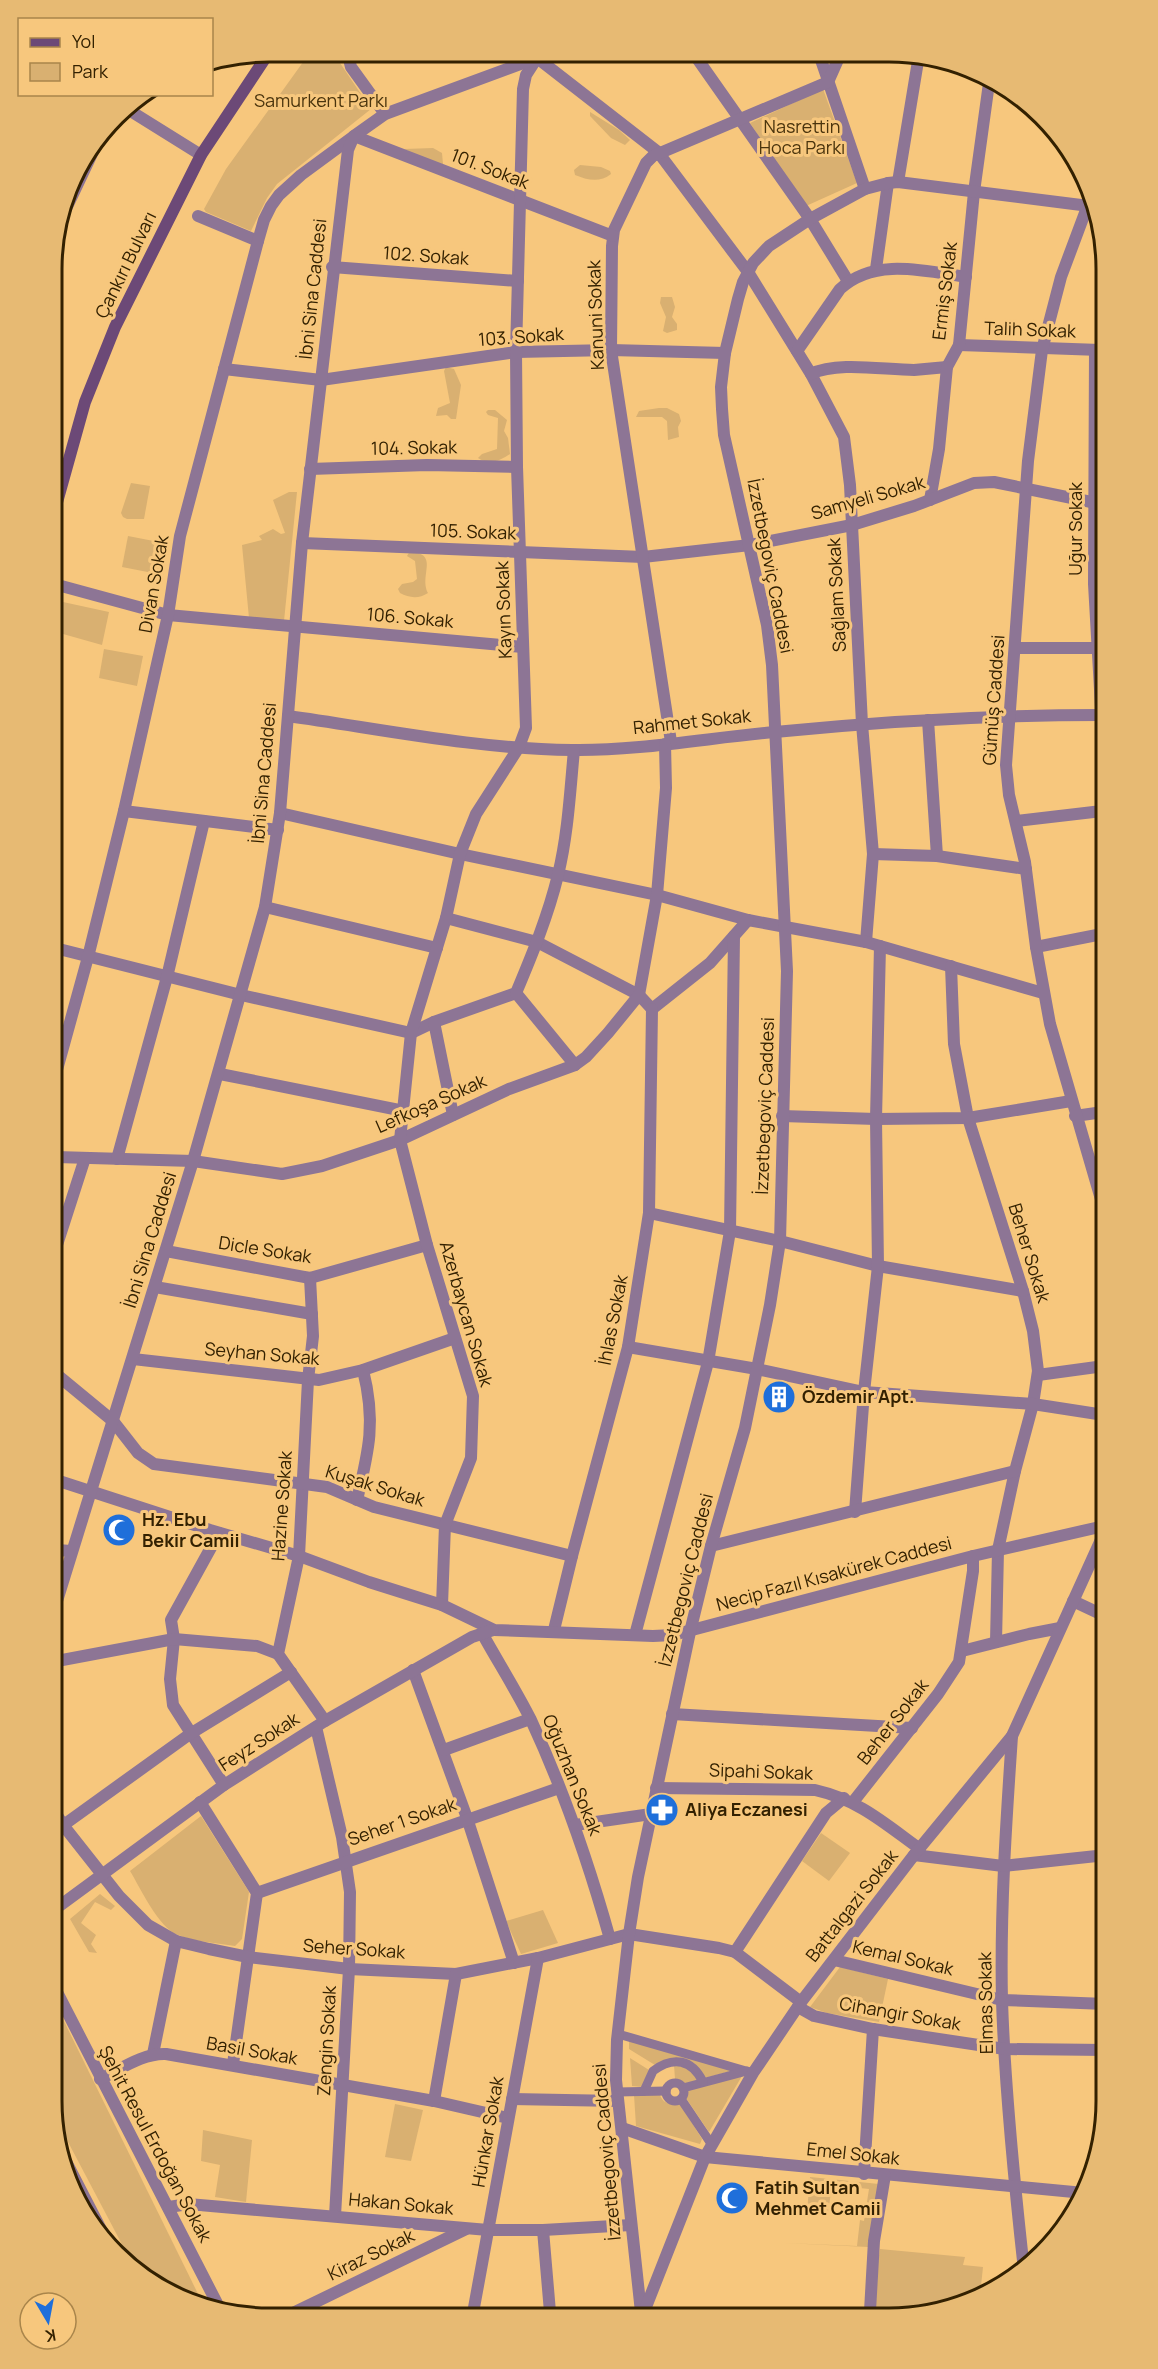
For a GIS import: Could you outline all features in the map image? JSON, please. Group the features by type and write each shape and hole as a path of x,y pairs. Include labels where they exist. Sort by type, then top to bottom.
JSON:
{"main road":[{"name":"Çankırı Bulvarı","path":"62,459 115,327 201,155 263,62"}],"street":[{"path":"350,62 385,114"},
{"path":"354,136 369,123 385,114 516,62"},
{"name":"Kayın Sokak","path":"400,1140 411,1033 446,918 460,854 476,814 519,747 526,728 517,467 516,352 522,201 523,89 531,62"},
{"name":"Sağlam Sokak","path":"543,62 658,152 748,272 811,374 844,437 850,485 862,724 873,854 866,942"},
{"path":"700,62 810,219 848,281"},
{"path":"822,62 865,189"},
{"path":"658,152 828,82 837,62"},
{"path":"876,269 917,64"},
{"name":"Ermiş Sokak","path":"930,500 939,449 947,367 959,345 988,87"},
{"path":"133,112 201,155"},
{"name":"101. Sokak","path":"354,136 612,236"},
{"name":"Divan Sokak","path":"62,1028 88,957 168,615 180,536 267,213 279,195 301,175 354,136"},
{"name":"İbni Sina Caddesi","path":"62,1583 194,1161 265,907 280,813 302,543 344,165 354,136"},
{"name":"Kanuni Sokak","path":"639,995 657,895 668,743 643,557 611,350 612,236 646,164 658,152"},
{"name":"İzzetbegoviç Caddesi","path":"642,2308 631,2225 615,2062 628,1934 656,1788 690,1632 711,1546 737,1460 757,1370 780,1241 786,990 785,926 768,633 724,435 721,387 725,353 738,299 748,272 769,246 810,219 865,189 893,183 1086,201"},
{"name":"Gümüş Caddesi","path":"1088,211 1061,277 1042,350 1034,403 1008,715 1007,781 1026,869 1043,993 1075,1116 1096,1184"},
{"path":"198,216 258,241"},
{"name":"102. Sokak","path":"333,267 518,280"},
{"path":"797,351 848,281 876,269 899,269 966,277"},
{"name":"Talih Sokak","path":"959,345 1042,350 1096,350"},
{"name":"103. Sokak","path":"224,369 321,380 516,352 611,350 725,353"},
{"path":"811,374 820,369 834,368 915,370 947,367"},
{"name":"104. Sokak","path":"310,469 427,465 517,467"},
{"name":"Samyeli Sokak","path":"643,557 750,545 852,525 930,500 953,489 983,482 994,482 1026,491 1096,504"},
{"name":"105. Sokak","path":"302,543 643,557"},
{"name":"106. Sokak","path":"62,586 168,615 523,647"},
{"path":"1015,648 1096,648"},
{"name":"Rahmet Sokak","path":"288,716 450,739 519,747 574,750 862,724 1008,715 1096,715"},
{"path":"928,720 937,856"},
{"path":"62,950 241,995 411,1033 434,1022 516,993 537,942 558,875 566,832 574,750"},
{"path":"124,811 278,830"},
{"path":"1016,821 1096,812"},
{"path":"280,813 460,854 657,895 748,920 866,942 1043,993"},
{"path":"117,1159 167,977 204,821"},
{"path":"873,854 937,856 1026,869"},
{"path":"265,907 436,948"},
{"path":"446,918 537,942 639,995 652,1009 710,963 748,920"},
{"path":"1036,947 1096,935"},
{"path":"635,1635 708,1362 730,1231 734,936"},
{"path":"855,1512 864,1392 878,1266 876,1119 880,946"},
{"name":"Beher Sokak","path":"951,966 954,1044 968,1118 1023,1291 1033,1331 1038,1375 998,1550 996,1642"},
{"path":"516,993 575,1065"},
{"name":"Lefkoşa Sokak","path":"62,1157 194,1161 282,1174 322,1166 400,1140 509,1089 575,1065 586,1057 608,1033 639,995"},
{"name":"İhlas Sokak","path":"554,1630 628,1347 649,1214 652,1009"},
{"path":"434,1022 453,1115"},
{"path":"220,1074 404,1111"},
{"path":"782,1116 876,1119 968,1118 1071,1101"},
{"path":"1075,1116 1096,1113"},
{"name":"Azerbaycan Sokak","path":"400,1140 427,1245 473,1396 471,1458 445,1524 442,1605"},
{"path":"62,1229 85,1158"},
{"path":"649,1214 780,1241 878,1266 1023,1291"},
{"name":"Dicle Sokak","path":"165,1251 310,1278 427,1245"},
{"name":"Hazine Sokak","path":"278,1654 299,1556 308,1380 313,1336 310,1278"},
{"path":"154,1287 312,1314"},
{"name":"Seyhan Sokak","path":"133,1359 319,1380 363,1370 455,1338"},
{"path":"628,1347 864,1392 1033,1404 1096,1414"},
{"path":"1038,1375 1096,1366"},
{"path":"357,1500 372,1424 369,1393 363,1370"},
{"name":"Kuşak Sokak","path":"62,1379 113,1421 138,1454 154,1464 327,1487 374,1507 572,1556"},
{"path":"711,1546 1015,1471"},
{"name":"Necip Fazıl Kısakürek Caddesi","path":"62,1481 219,1533 299,1556 442,1605 488,1631 554,1630 663,1636 690,1632 973,1556 1096,1528"},
{"path":"219,1533 171,1620 174,1639 170,1679 173,1705 224,1785"},
{"path":"62,1550 71,1551"},
{"name":"Battalgazi Sokak","path":"645,2308 705,2157 750,2072 917,1852 1012,1736 1096,1551"},
{"name":"Beher Sokak","path":"735,1952 826,1813 848,1800 912,1728 954,1673 962,1651 973,1556"},
{"path":"1073,1601 1096,1612"},
{"path":"962,1651 1060,1628"},
{"name":"Feyz Sokak","path":"62,1904 224,1785 320,1724 413,1670 488,1631"},
{"name":"Oğuzhan Sokak","path":"488,1631 530,1719 575,1825 610,1939"},
{"path":"62,1660 174,1639 257,1646 278,1654 291,1672 320,1724"},
{"path":"413,1670 444,1750 514,1963"},
{"path":"62,1821 190,1734 291,1672"},
{"path":"672,1714 912,1728"},
{"path":"444,1750 530,1719"},
{"name":"Zengin Sokak","path":"320,1724 350,1892 349,1969 335,2216"},
{"name":"Elmas Sokak","path":"1012,1736 1003,1866 1002,2000 1013,2187 1023,2259"},
{"name":"Seher 1 Sokak","path":"257,1893 467,1818 560,1788"},
{"name":"Sipahi Sokak","path":"656,1788 815,1790 848,1800 917,1852"},
{"path":"200,1802 257,1893 233,2064"},
{"path":"575,1825 651,1814"},
{"name":"Seher Sokak","path":"62,1827 101,1875 143,1921 176,1941 248,1957 349,1969 456,1974 538,1959 628,1934"},
{"path":"917,1852 1003,1866 1096,1856"},
{"name":"Cihangir Sokak","path":"628,1934 735,1952 814,2016 873,2029 1005,2049 1096,2050"},
{"path":"100,2079 153,2054 176,1941"},
{"name":"Hünkar Sokak","path":"473,2308 538,1959"},
{"name":"Kemal Sokak","path":"834,1960 1002,2000 1096,2004"},
{"path":"434,2101 456,1974"},
{"name":"Şehit Resul Erdoğan Sokak","path":"62,2002 216,2301"},
{"path":"864,2174 873,2029"},
{"path":"618,2034 750,2072"},
{"name":"Basil Sokak","path":"153,2054 233,2064 342,2086 434,2101 508,2118"},
{"path":"644,2091 653,2072 672,2062 694,2067 703,2082"},
{"path":"672,2062 678,2086 684,2093 681,2099"},
{"path":"512,2098 618,2096 644,2091 666,2091 668,2087 750,2072"},
{"path":"666,2091 671,2100 681,2099"},
{"path":"681,2099 712,2145"},
{"name":"Emel Sokak","path":"622,2128 705,2157 864,2174 1075,2192"},
{"path":"870,2308 874,2241 885,2175"},
{"name":"Hakan Sokak","path":"169,2207 188,2204 489,2230 543,2230 631,2225"},
{"name":"Kiraz Sokak","path":"303,2308 467,2228"},
{"path":"543,2230 550,2308"}],"green space":[{"name":"Samurkent Parkı","path":"303,62 339,62 371,109 277,184 267,198 251,231 206,212 204,209 226,169"},
{"name":"Nasrettin Hoca Parkı","path":"823,89 857,183 806,206 750,123"},
{"path":"590,112 619,130 630,140 625,145 611,138 590,116"},
{"path":"433,148 442,153 443,164 439,166 404,149"},
{"path":"580,165 601,167 610,171 611,174 598,180 584,178 575,175 574,170"},
{"path":"661,297 672,297 675,307 672,317 677,324 677,330 667,333 663,331 666,317 660,303"},
{"path":"446,367 454,369 461,385 456,419 451,419 447,415 436,416 438,408 450,403 444,371"},
{"path":"667,408 679,414 681,421 678,427 679,437 668,440 667,421 662,417 636,417 639,411"},
{"path":"495,410 507,420 504,431 508,438 510,454 490,462 478,458 482,454 497,449 498,418 488,415 486,412"},
{"path":"131,483 150,486 144,519 127,519 121,513"},
{"path":"289,492 297,492 284,621 249,618 242,545 262,540 259,536 273,529 281,534 285,533 273,500"},
{"path":"128,536 169,544 163,575 122,567"},
{"path":"410,551 419,553 427,561 428,593 421,596 407,596 400,593 398,589 402,584 417,579 415,561 407,556"},
{"path":"63,602 109,612 102,645 62,634"},
{"path":"104,649 143,656 137,686 99,678"},
{"path":"201,1816 249,1892 242,1939 235,1946 192,1939 171,1931 157,1916 130,1871"},
{"path":"821,1833 850,1853 829,1881 802,1861"},
{"path":"100,1894 115,1906 111,1910 95,1902 81,1923 96,1935 91,1944 97,1953 89,1952 70,1919"},
{"path":"543,1910 558,1943 521,1954 506,1921"},
{"path":"840,1967 888,1979 879,2022 827,2013 810,2007"},
{"path":"62,2017 199,2296 153,2273 124,2248 65,2136 62,2100"},
{"path":"629,2040 735,2070 704,2078 694,2064 655,2065 629,2049"},
{"path":"630,2058 649,2070 642,2087 632,2086"},
{"path":"674,2065 688,2068 699,2080 684,2085 675,2079"},
{"path":"742,2076 709,2132 686,2098 689,2090"},
{"path":"634,2095 660,2095 668,2103 680,2104 702,2139 700,2144 636,2126"},
{"path":"395,2104 423,2110 411,2161 385,2157"},
{"path":"203,2130 252,2140 246,2202 215,2197 220,2165 201,2161"},
{"path":"810,2177 879,2184 868,2247 785,2243 857,2246 860,2220 864,2221 869,2189 832,2185 828,2213 807,2212"},
{"path":"880,2249 965,2257 963,2265 983,2267 981,2286 956,2297 917,2306 876,2308 876,2276"}],"place":[{"name":"Özdemir Apt.","path":"779,1397"},
{"name":"Hz. Ebu Bekir Camii","path":"119,1530"},
{"name":"Aliya Eczanesi","path":"662,1810"},
{"name":"Fatih Sultan Mehmet Camii","path":"732,2198"}]}
